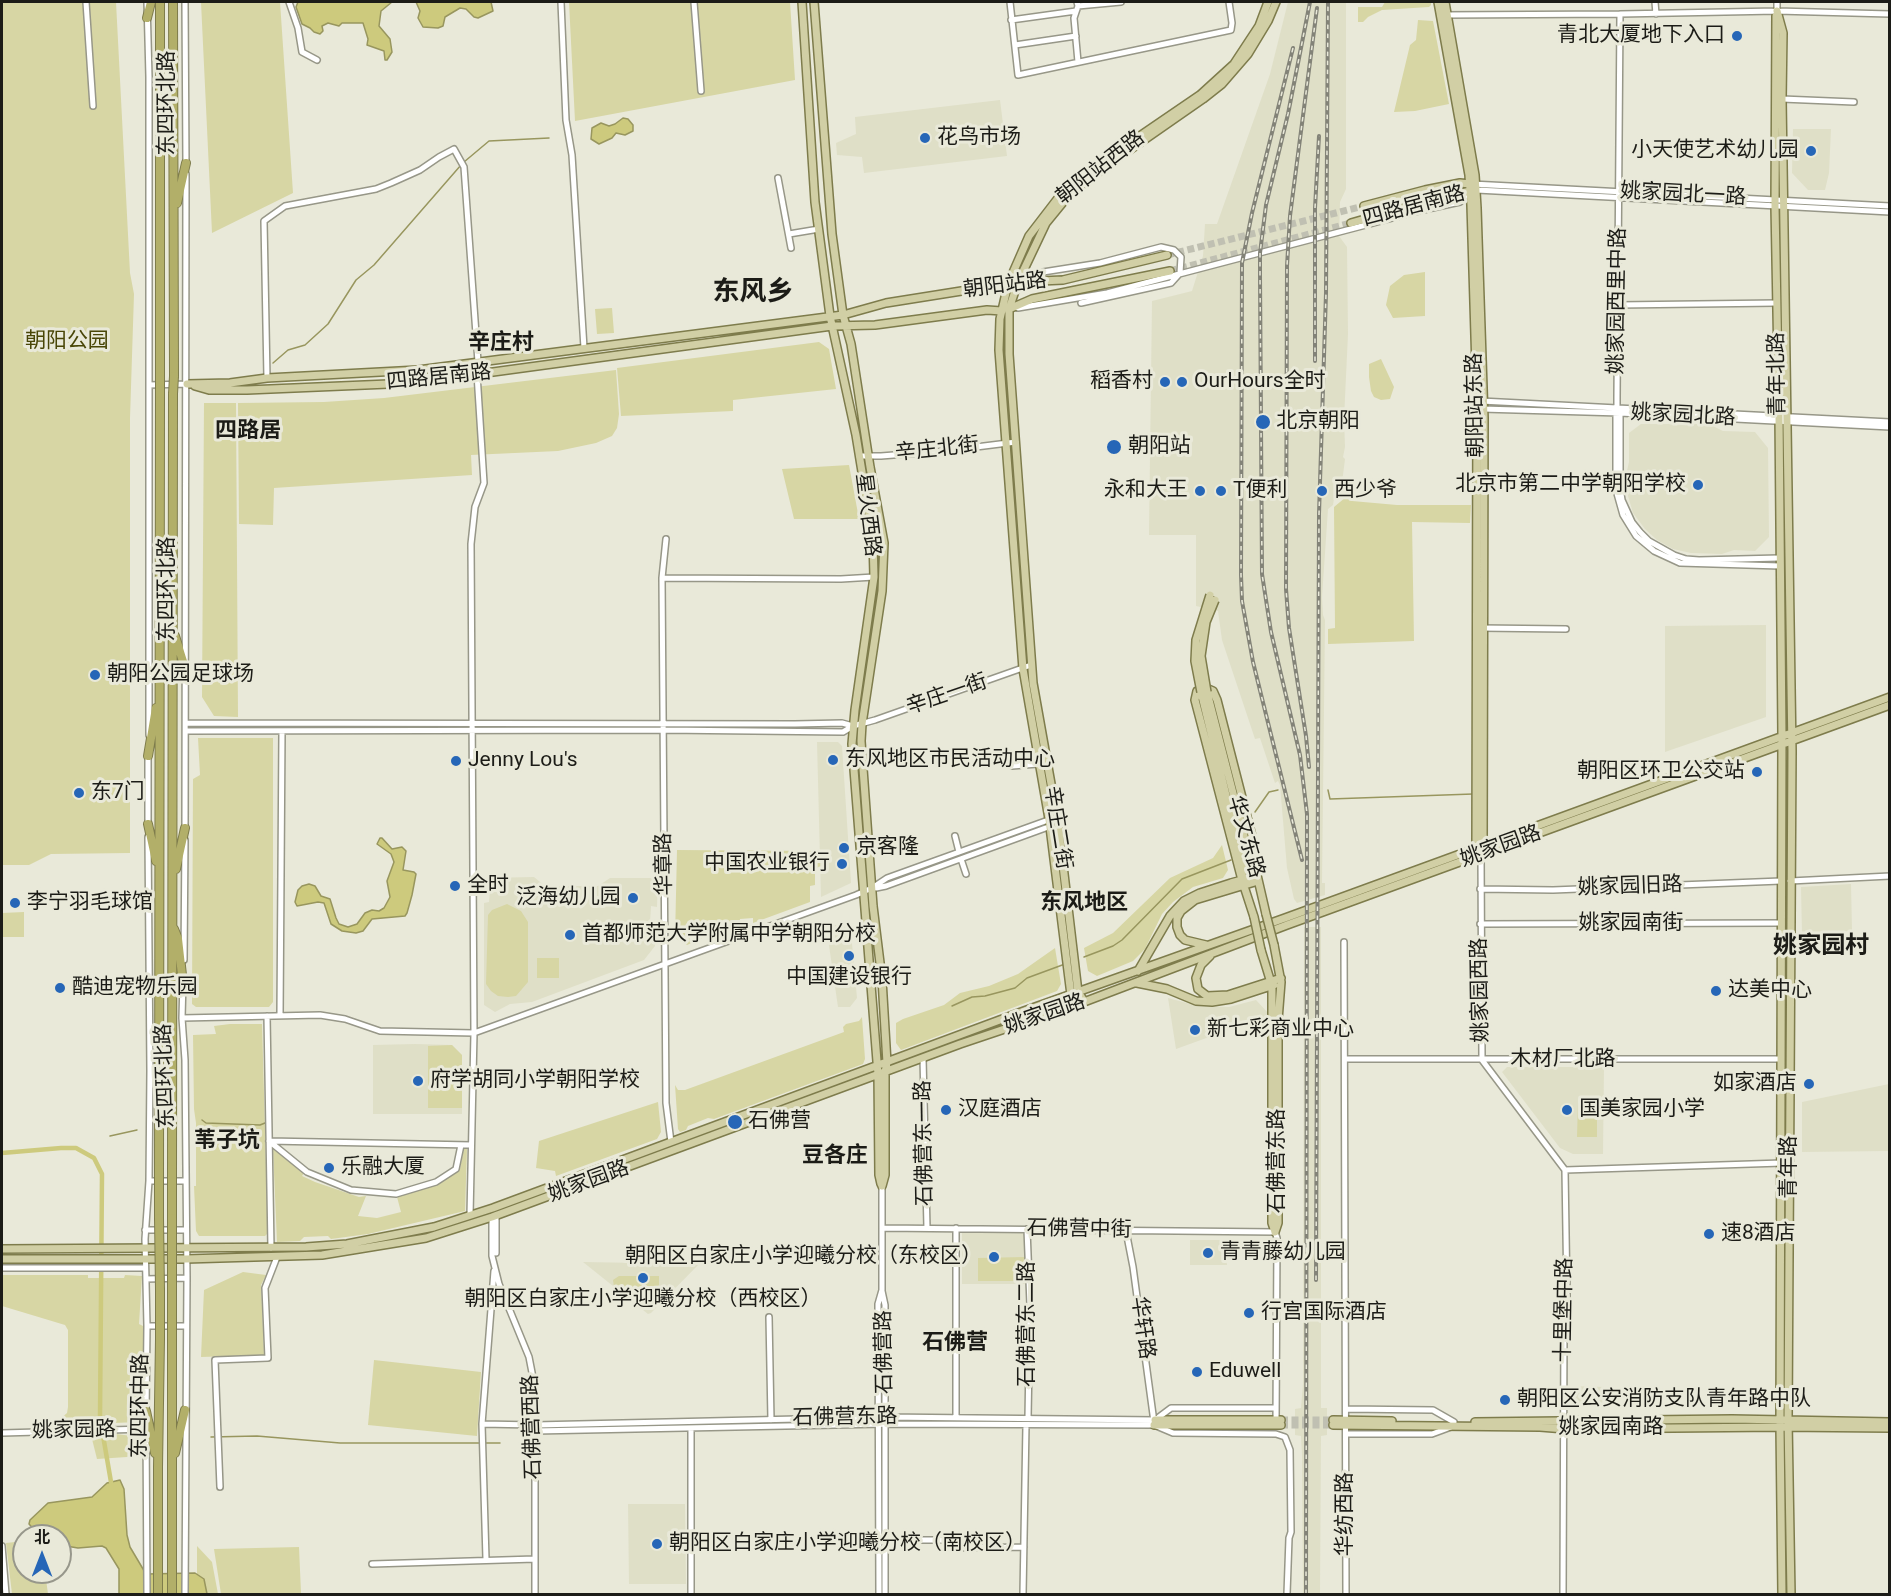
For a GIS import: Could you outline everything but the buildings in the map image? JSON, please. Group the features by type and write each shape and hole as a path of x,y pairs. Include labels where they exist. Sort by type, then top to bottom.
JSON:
{"highway":[{"path":"147,18 151,2"},
{"name":"东四环北路","path":"159,1218 160,2"},
{"name":"东四环北路","path":"172,1290 173,2"},
{"path":"174,216 186,163"},
{"path":"173,628 186,672"},
{"path":"148,756 160,683"},
{"path":"148,824 160,875"},
{"path":"173,883 185,828"},
{"path":"172,925 178,939 183,984"},
{"name":"东四环中路","path":"159,1218 159,1594"},
{"name":"东四环中路","path":"172,1290 172,1594"},
{"path":"172,1467 185,1410"},
{"path":"146,1411 158,1467"}],"main road":[{"name":"星火西路","path":"802,2 815,202 832,326 859,456 873,538 873,577 852,744 877,1066 882,1073 887,1063 882,980 872,888 862,724 884,562 881,523 851,344 843,315 828,200 814,2"},
{"name":"朝阳站西路","path":"1006,443 999,350 1008,284 1029,236 1059,196 1078,180 1200,95 1234,64 1259,26 1268,2"},
{"name":"朝阳站西路","path":"1016,442 1005,310 1046,223 1080,186 1222,84 1248,54 1268,21 1276,2"},
{"name":"朝阳站东路","path":"1438,2 1444,15"},
{"name":"朝阳站东路","path":"1445,2 1444,15 1473,187 1480,405 1480,846"},
{"name":"青年北路","path":"1777,11 1783,33 1783,419 1779,562 1782,740"},
{"name":"青年北路","path":"1777,11 1774,32 1777,303 1783,419 1792,736"},
{"name":"四路居南路","path":"1364,206 1460,183 1473,187"},
{"name":"四路居南路","path":"1351,223 1473,187"},
{"name":"朝阳站路","path":"187,384 230,383 267,378 363,375 843,315 886,303 1018,282 1063,280 1167,255"},
{"path":"1005,310 1032,299 1170,271"},
{"name":"朝阳站路","path":"832,326 875,325 1005,310"},
{"name":"四路居南路","path":"187,384 209,390 412,383 832,326"},
{"name":"辛庄二街","path":"1016,442 1031,665 1075,994"},
{"name":"辛庄二街","path":"1006,443 1023,669 1038,764 1053,821"},
{"path":"1204,692 1195,661 1196,640 1212,597"},
{"path":"1138,971 1177,907 1200,893 1244,882 1257,878 1256,852 1217,700 1213,691 1206,688 1197,691 1195,700 1244,882"},
{"name":"华文东路","path":"1204,692 1257,878 1281,980"},
{"name":"华文东路","path":"1204,692 1243,865 1244,882 1271,984"},
{"name":"姚家园路","path":"2,1259 116,1260 322,1255 426,1238 494,1216 923,1058 1135,983 1481,855 1890,698"},
{"name":"姚家园路","path":"1792,736 1890,705"},
{"path":"1781,708 1787,712 1791,708"},
{"name":"青年路","path":"1791,1594 1788,1423 1792,736"},
{"name":"姚家园路","path":"2,1249 270,1248 347,1244 434,1227 1480,846 1782,740"},
{"name":"青年路","path":"1782,740 1780,1423 1782,1594"},
{"path":"1208,945 1185,940 1180,935 1177,918 1181,911 1195,900 1244,882"},
{"path":"1213,953 1201,965 1196,978 1198,989 1207,996 1228,995 1271,984"},
{"path":"1135,983 1167,989 1196,1000 1212,1002 1231,999 1281,980"},
{"name":"石佛营东路","path":"1275,1232 1278,1223 1278,1020 1281,980"},
{"name":"石佛营东路","path":"1271,984 1272,1223 1275,1232"},
{"path":"1075,994 1084,1001"},
{"name":"石佛营路","path":"882,1073 879,1175 882,1186"},
{"name":"姚家园南路","path":"1333,1423 1565,1425 1890,1422"},
{"path":"1154,1423 1281,1423"},
{"name":"姚家园南路","path":"1788,1423 1890,1428"}],"street":[{"path":"86,2 93,106"},
{"name":"东四环北路","path":"145,1259 149,1181 147,2"},
{"name":"东四环北路","path":"185,2 186,731 182,1018 185,1060 186,1259"},
{"path":"288,2 298,28 302,52 317,60"},
{"path":"561,2 566,120 572,155 584,348"},
{"path":"694,2 701,91"},
{"path":"1010,2 1018,75 1231,30 1229,2"},
{"path":"1011,20 1077,6 1121,2"},
{"path":"1655,2 1656,14"},
{"name":"青年北路","path":"1777,2 1777,11"},
{"path":"1077,6 1074,18 1078,62"},
{"path":"1444,15 1777,11 1890,14"},
{"name":"姚家园西里中路","path":"1620,14 1618,411 1619,477 1622,500 1632,522 1649,541 1667,552 1686,559 1779,562"},
{"path":"1015,45 1076,36"},
{"path":"1782,99 1854,102"},
{"path":"267,378 264,221 285,206 376,189 420,170 454,149 464,167 484,483 475,507 471,544 474,1033 470,1215"},
{"path":"778,178 791,248"},
{"path":"1005,310 1119,290 1460,202 1473,187"},
{"name":"姚家园北一路","path":"1473,187 1775,203 1890,212"},
{"name":"姚家园北一路","path":"1784,204 1890,207"},
{"path":"789,234 819,229"},
{"path":"1018,282 1043,272 1100,263 1161,248 1174,250 1181,257 1179,273 1172,283 1081,303"},
{"path":"1618,305 1777,303"},
{"path":"149,385 187,384"},
{"name":"姚家园北路","path":"1480,405 1890,422"},
{"name":"姚家园北路","path":"1783,419 1890,428"},
{"name":"辛庄北街","path":"859,456 944,451 1016,442"},
{"name":"华章路","path":"666,539 662,578 666,1103 671,1142"},
{"path":"662,578 842,579 873,577"},
{"path":"1479,628 1566,629"},
{"name":"辛庄一街","path":"664,727 843,732 853,726 1031,665"},
{"path":"186,723 473,723 664,727"},
{"path":"186,731 664,727"},
{"path":"280,1015 282,731"},
{"path":"1012,766 1038,764"},
{"path":"182,1018 333,1016 380,1031 474,1033 862,892 887,878 1053,821"},
{"path":"872,888 886,886 961,859 1053,821"},
{"path":"955,836 959,852"},
{"name":"姚家园西路","path":"1481,855 1482,1060 1565,1170"},
{"path":"961,859 966,874"},
{"path":"1790,881 1890,876"},
{"name":"姚家园旧路","path":"1480,890 1553,890 1781,881"},
{"name":"姚家园南街","path":"1480,924 1781,923"},
{"name":"华纺西路","path":"1344,942 1346,1594"},
{"path":"267,1016 270,1248"},
{"name":"石佛营东一路","path":"923,1058 927,1228"},
{"name":"木材厂北路","path":"1345,1059 1781,1059"},
{"path":"269,1142 471,1145"},
{"path":"269,1142 307,1172 351,1190 396,1194 436,1182 456,1168 461,1145"},
{"path":"1565,1170 1790,1162"},
{"name":"十里堡中路","path":"1563,1594 1564,1326 1567,1296 1565,1170"},
{"path":"149,1181 186,1181"},
{"name":"石佛营路","path":"879,1594 885,1305 882,1290 882,1186"},
{"name":"石佛营西路","path":"494,1216 492,1256 494,1266 528,1357 535,1388 535,1594"},
{"name":"石佛营中街","path":"882,1228 1275,1232"},
{"path":"956,1228 956,1418"},
{"name":"石佛营东二路","path":"1023,1594 1030,1305 1027,1229"},
{"path":"145,1230 186,1230"},
{"name":"华轩路","path":"1126,1231 1154,1423"},
{"path":"1275,1232 1277,1238 1276,1434"},
{"path":"220,1487 215,1360 268,1358 265,1288 277,1257"},
{"name":"东四环中路","path":"145,1259 147,1594"},
{"name":"东四环中路","path":"185,1594 186,1259"},
{"path":"486,1559 482,1424 494,1266"},
{"path":"2,1268 145,1268"},
{"path":"146,1279 187,1278"},
{"path":"770,1317 771,1420"},
{"path":"147,1326 186,1326"},
{"path":"1276,1408 1171,1408 1154,1423 1173,1433 1276,1434 1285,1437 1290,1450 1291,1532 1287,1594"},
{"path":"1346,1408 1432,1410 1454,1424"},
{"name":"石佛营东路","path":"535,1428 691,1428 956,1418 1027,1421"},
{"name":"石佛营东路","path":"535,1428 771,1420 1154,1423"},
{"name":"石佛营路","path":"882,1421 885,1594"},
{"path":"482,1424 535,1428"},
{"path":"1346,1434 1432,1434 1454,1424"},
{"path":"691,1428 691,1594"},
{"name":"姚家园路","path":"2,1433 146,1429"},
{"path":"896,1539 959,1540 965,1548 1024,1547"},
{"path":"2,1546 6,1594"},
{"path":"372,1564 535,1558"}],"shaded area":[{"path":"298,2 392,2 381,11 379,26 390,39 392,52 385,60 384,51 367,45 368,39 363,23 342,23 339,26 328,23 322,26 323,31 320,34 314,32 302,24 296,7"},
{"path":"416,2 491,2 493,11 478,18 466,9 460,8 445,17 443,26 423,27 418,18 420,11"},
{"path":"1288,2 1346,2 1346,189 1340,202 1339,236 1347,247 1348,334 1343,457 1345,459 1342,483 1335,492 1333,505 1328,509 1322,597 1325,620 1322,883 1325,883 1325,895 1297,903 1287,868 1280,785 1278,781 1275,783 1260,738 1255,739 1222,640 1218,611 1196,606 1196,535 1149,535 1152,301 1192,291 1203,256 1205,224 1217,224 1270,74"},
{"name":"花鸟市场","path":"1000,100 1007,156 864,173 862,157 837,155 836,143 856,134 855,117"},
{"path":"623,118 628,119 633,125 633,131 625,135 616,133 612,138 599,144 591,139 592,128 601,123 609,126"},
{"name":"小天使艺术幼儿园","path":"1793,129 1831,129 1829,173 1825,190 1808,190 1792,173"},
{"name":"北京市第二中学朝阳学校","path":"1641,424 1709,424 1723,431 1755,432 1768,448 1769,537 1755,551 1734,550 1722,554 1691,553 1673,549 1657,540 1633,513 1628,496 1626,475 1629,462 1629,433"},
{"path":"1766,625 1766,717 1665,752 1665,626"},
{"path":"817,742 838,742 842,746 851,883 821,897"},
{"path":"380,838 392,849 402,847 406,851 403,870 416,874 405,916 372,919 363,931 356,933 342,931 331,924 324,903 297,906 295,902 298,890 309,884 315,886 321,896 330,899 339,924 348,927 357,924 365,913 384,908 390,897 387,881 394,862 391,854 377,844"},
{"name":"首都师范大学附属中学朝阳分校","path":"534,877 545,886 598,886 610,878 658,878 657,907 651,906 650,923 656,924 655,946 644,960 532,1002 510,1004 495,1012 484,1005 484,903 489,902 490,890 486,890 485,878"},
{"path":"1851,884 1852,931 1802,934 1801,887"},
{"path":"826,925 843,925 851,933 857,998 850,1007 838,1007"},
{"path":"1304,927 1321,927 1321,1408 1327,1408 1327,1435 1321,1436 1320,1594 1303,1594 1302,1455 1301,1436 1295,1435 1295,1409 1301,1408 1303,1384"},
{"name":"新七彩商业中心","path":"1168,998 1198,1006 1229,1007 1256,1000 1270,1015 1176,1049"},
{"name":"府学胡同小学朝阳学校","path":"373,1045 452,1045 462,1055 462,1114 373,1114"},
{"name":"国美家园小学","path":"1507,1067 1604,1067 1603,1154 1573,1154 1560,1148 1502,1072"},
{"path":"1889,1084 1889,1151 1802,1152 1802,1102"},
{"name":"朝阳区白家庄小学迎曦分校（东校区）","path":"962,1231 1026,1231 1026,1284 962,1284"},
{"name":"青青藤幼儿园","path":"1190,1240 1224,1240 1227,1265 1190,1265"},
{"name":"朝阳区白家庄小学迎曦分校（西校区）","path":"583,1262 699,1264 648,1314"},
{"path":"1572,1386 1605,1387 1605,1407 1580,1407 1573,1404"},
{"path":"120,1480 124,1489 130,1547 146,1574 195,1573 204,1579 207,1594 119,1594 119,1569 106,1548 102,1546 72,1547 72,1524 29,1524 30,1520 48,1503 92,1497 107,1483"},
{"name":"朝阳区白家庄小学迎曦分校（南校区）","path":"628,1504 685,1504 686,1584 629,1584"}],"green space":[{"name":"朝阳公园","path":"2,2 116,2 130,273 134,294 130,418 130,853 51,854 29,865 2,865"},
{"path":"201,2 280,2 293,193 212,233"},
{"path":"569,2 790,2 795,80 575,121"},
{"path":"1385,2 1431,2 1431,5 1382,10 1363,22 1358,22 1358,7 1382,7"},
{"path":"1418,20 1433,21 1449,104 1415,111 1394,112 1410,45 1416,40"},
{"path":"1425,272 1425,316 1393,318 1386,305 1390,286 1404,275"},
{"path":"612,308 614,333 597,334 595,309"},
{"path":"819,342 829,349 836,389 733,400 733,411 621,416 617,368"},
{"path":"1381,359 1394,387 1390,399 1381,400 1374,397 1371,391 1369,364"},
{"path":"616,370 619,414 617,428 612,436 596,443 558,451 471,455 472,475 274,488 273,525 239,524 238,403 324,402 384,398"},
{"path":"204,403 236,403 238,717 214,716 202,697"},
{"path":"849,465 859,519 794,519 782,469"},
{"path":"1346,497 1352,501 1397,505 1471,505 1470,523 1412,522 1414,641 1328,644 1328,629 1335,628 1334,507"},
{"path":"198,738 273,738 273,1002 269,1007 196,1007 192,1004 193,779 200,775"},
{"path":"1222,845 1228,870 1223,878 1193,887 1173,902 1162,914 1145,949 1133,961 1097,976 1088,971 1084,948 1113,933 1170,878 1213,858"},
{"path":"677,850 820,851 820,868 815,869 815,885 810,886 810,902 753,923 753,918 740,919 739,927 709,935 687,945 675,938"},
{"path":"507,904 521,911 528,922 528,982 516,996 508,997 498,996 486,984 488,915 492,910"},
{"path":"24,912 24,937 2,937 2,913"},
{"path":"1055,948 1061,984 1057,991 901,1050 896,1043 896,1023 944,1005 960,993 989,986 1018,974"},
{"path":"537,958 559,958 559,978 537,978"},
{"path":"862,1017 865,1059 863,1064 714,1119 708,1118 688,1126 686,1130 680,1132 678,1129 675,1085 678,1090 685,1090 844,1032 843,1027 846,1024 859,1021"},
{"path":"262,1024 268,1233 265,1236 199,1236 196,1231 193,1035 216,1034 214,1026"},
{"path":"452,1045 462,1055 462,1108 428,1108 428,1046"},
{"path":"658,1102 661,1132 657,1139 556,1176 555,1171 536,1168 539,1141"},
{"path":"1578,1103 1597,1103 1597,1137 1577,1137"},
{"path":"464,1148 467,1148 465,1211 368,1234 331,1239 328,1236 304,1237 300,1241 277,1242 273,1149 304,1173 302,1176 359,1197 366,1196 358,1216 377,1218 401,1212 397,1197 439,1184 460,1169"},
{"path":"1025,1257 1025,1281 978,1281 978,1258"},
{"path":"243,1272 266,1275 261,1285 264,1355 201,1357 204,1290"},
{"path":"2,1275 88,1275 88,1278 142,1276 139,1324 144,1330 140,1422 59,1425 59,1420 67,1413 68,1407 68,1330 65,1325 2,1306"},
{"path":"619,1276 659,1276 659,1285 652,1293 622,1293 614,1287 613,1280"},
{"path":"374,1360 481,1372 477,1436 368,1425"},
{"path":"116,1434 140,1437 142,1456 97,1459 91,1435"},
{"path":"12,1542 12,1584 47,1584 48,1594 12,1594 6,1543"},
{"path":"197,1546 212,1562 218,1594 197,1594"},
{"path":"299,1547 301,1593 353,1594 221,1594 214,1549"}],"waterway":[{"path":"464,162 489,141 549,138"},
{"path":"273,363 288,350 305,345 328,324 356,280 374,265 461,165"},
{"path":"1255,812 1269,792 1278,790"},
{"path":"1328,790 1330,799 1473,794"},
{"path":"1084,957 1113,946 1122,940 1182,879 1231,860"},
{"path":"952,1006 972,997 1015,988 1027,978 1065,964"},
{"path":"202,1120 206,1123 260,1125 265,1123"},
{"path":"110,1136 137,1130"},
{"path":"2,1153 76,1148 94,1158 102,1174 100,1418 111,1482"},
{"path":"211,1437 257,1436 340,1443 481,1443"},
{"path":"486,1443 500,1443"}],"tunnel":[{"path":"1167,255 1364,206"},
{"path":"1170,271 1351,223"},
{"path":"1281,1420 1333,1420"},
{"path":"1281,1425 1333,1425"}],"railway":[{"path":"1306,1594 1307,814 1300,755 1271,632 1262,574 1260,253 1266,205 1288,114 1310,2"},
{"path":"1316,1280 1319,514 1326,293 1328,2"},
{"path":"1309,767 1289,628 1286,589 1287,266 1290,216 1317,8"},
{"path":"1293,48 1252,213 1242,263 1241,575 1242,601 1253,662 1302,860"},
{"path":"1315,361 1315,208 1319,136"}],"place":[{"name":"青北大厦地下入口","path":"1737,36"},
{"name":"花鸟市场","path":"925,138"},
{"name":"小天使艺术幼儿园","path":"1811,151"},
{"name":"稻香村","path":"1165,382"},
{"name":"OurHours全时","path":"1182,382"},
{"name":"北京朝阳","path":"1263,422"},
{"name":"朝阳站","path":"1114,447"},
{"name":"北京市第二中学朝阳学校","path":"1698,485"},
{"name":"永和大王","path":"1200,491"},
{"name":"T便利","path":"1221,491"},
{"name":"西少爷","path":"1322,491"},
{"name":"朝阳公园足球场","path":"95,675"},
{"name":"东风地区市民活动中心","path":"833,760"},
{"name":"Jenny Lou's","path":"456,761"},
{"name":"朝阳区环卫公交站","path":"1757,772"},
{"name":"东7门","path":"79,793"},
{"name":"京客隆","path":"844,848"},
{"name":"中国农业银行","path":"842,864"},
{"name":"全时","path":"455,886"},
{"name":"泛海幼儿园","path":"633,898"},
{"name":"李宁羽毛球馆","path":"15,903"},
{"name":"首都师范大学附属中学朝阳分校","path":"570,935"},
{"name":"中国建设银行","path":"849,956"},
{"name":"酷迪宠物乐园","path":"60,988"},
{"name":"达美中心","path":"1716,991"},
{"name":"新七彩商业中心","path":"1195,1030"},
{"name":"府学胡同小学朝阳学校","path":"418,1081"},
{"name":"如家酒店","path":"1809,1084"},
{"name":"汉庭酒店","path":"946,1110"},
{"name":"国美家园小学","path":"1567,1110"},
{"name":"石佛营","path":"735,1122"},
{"name":"乐融大厦","path":"329,1168"},
{"name":"速8酒店","path":"1709,1234"},
{"name":"青青藤幼儿园","path":"1208,1253"},
{"name":"朝阳区白家庄小学迎曦分校（东校区）","path":"994,1257"},
{"name":"朝阳区白家庄小学迎曦分校（西校区）","path":"643,1278"},
{"name":"行宫国际酒店","path":"1249,1313"},
{"name":"Eduwell","path":"1197,1372"},
{"name":"朝阳区公安消防支队青年路中队","path":"1505,1400"},
{"name":"朝阳区白家庄小学迎曦分校（南校区）","path":"657,1544"}],"district":[{"name":"东风乡","path":"753,293"},
{"name":"辛庄村","path":"501,343"},
{"name":"四路居","path":"248,431"},
{"name":"东风地区","path":"1084,903"},
{"name":"姚家园村","path":"1821,947"},
{"name":"苇子坑","path":"227,1141"},
{"name":"豆各庄","path":"835,1156"},
{"name":"石佛营","path":"955,1343"}]}
